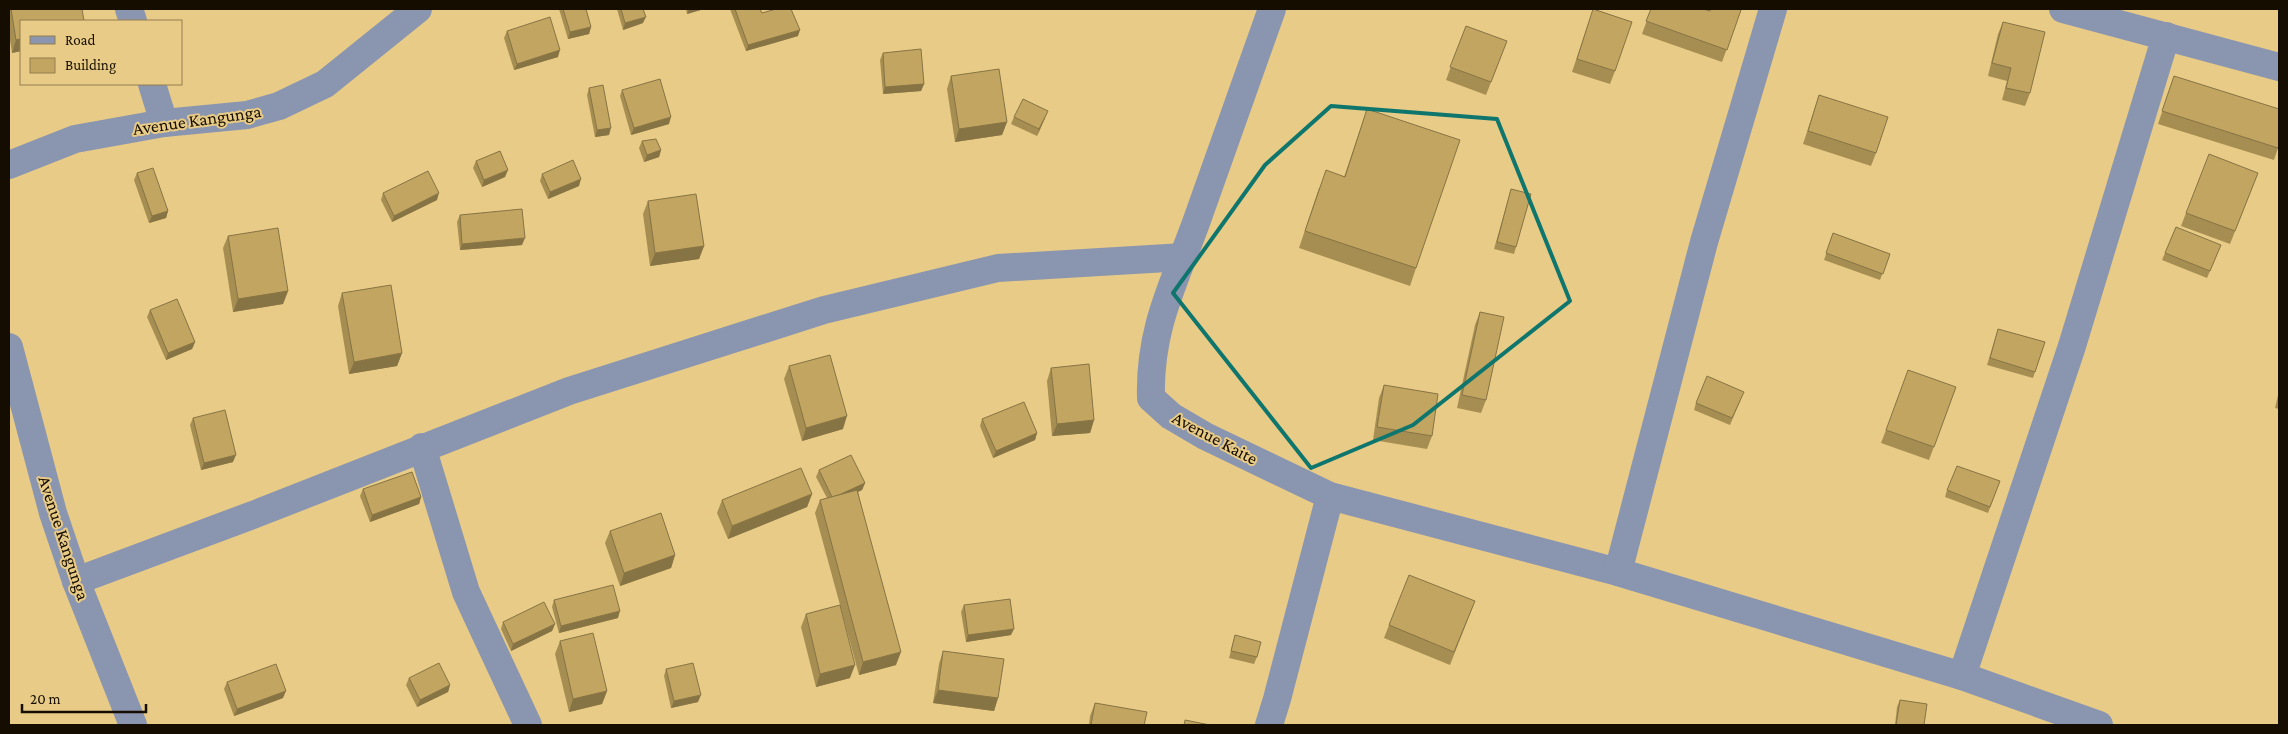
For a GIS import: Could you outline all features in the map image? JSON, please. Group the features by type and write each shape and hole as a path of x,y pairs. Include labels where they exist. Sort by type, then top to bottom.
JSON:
{"street":[{"name":"Avenue Kangunga","path":"9,165 75,139 164,123 247,116 279,106 325,84 418,9"},
{"name":"Avenue Kaite","path":"1272,9 1184,256 1163,308 1156,332 1150,371 1151,398 1171,416 1205,436 1330,496"},
{"path":"1618,572 1704,242 1773,9"},
{"path":"2063,9 2279,67"},
{"path":"1962,676 2072,346 2166,36"},
{"path":"152,85 164,123"},
{"path":"76,581 258,513 422,447 578,388 824,310 906,288 998,268 1184,256"},
{"name":"Avenue Kangunga","path":"9,347 15,396 53,513 76,581 132,725"},
{"path":"422,447 466,592 528,725"},
{"path":"1269,725 1330,496 1618,572 1962,676 2099,725"}],"highlighted area":[{"path":"1331,106 1497,119 1570,301 1413,425 1311,468 1173,293 1265,165"}],"building":[{"path":"11,9 82,9 84,20 20,20 20,39 16,40"},
{"path":"563,9 586,9 591,27 570,32"},
{"path":"621,9 643,9 646,17 625,23"},
{"path":"735,9 760,9 762,13 776,9 791,9 800,30 748,45"},
{"path":"1593,9 1632,22 1615,71 1577,59"},
{"path":"1651,9 1741,10 1727,50 1646,21"},
{"path":"550,17 560,50 517,64 507,31"},
{"path":"2003,22 2045,32 2030,93 2006,88 2011,68 1992,63"},
{"path":"1466,26 1507,41 1491,82 1450,67"},
{"path":"921,49 924,84 885,87 883,53"},
{"path":"999,69 1007,122 959,129 951,76"},
{"path":"2174,76 2279,109 2278,148 2162,111"},
{"path":"660,79 671,117 634,128 622,90"},
{"path":"603,85 611,128 597,130 589,88"},
{"path":"1819,95 1888,117 1876,153 1808,131"},
{"path":"1023,99 1048,111 1039,129 1014,117"},
{"path":"1367,109 1460,140 1416,268 1305,231 1326,170 1345,177"},
{"path":"656,139 661,150 647,155 642,141"},
{"path":"500,151 508,170 484,180 476,161"},
{"path":"2209,154 2258,173 2235,231 2186,213"},
{"path":"573,160 581,179 550,192 542,174"},
{"path":"153,168 168,211 152,216 137,173"},
{"path":"428,171 439,193 394,216 383,193"},
{"path":"1511,189 1531,194 1516,247 1497,242"},
{"path":"696,194 704,246 655,253 648,201"},
{"path":"522,209 525,238 462,244 460,215"},
{"path":"2176,227 2221,245 2210,271 2165,253"},
{"path":"278,228 288,291 238,299 228,236"},
{"path":"1833,233 1890,254 1883,274 1826,253"},
{"path":"391,285 402,353 354,362 342,293"},
{"path":"177,299 195,342 168,353 150,310"},
{"path":"1480,312 1504,317 1486,400 1462,395"},
{"path":"1998,329 2045,342 2035,372 1990,358"},
{"path":"830,355 847,416 806,428 789,366"},
{"path":"1089,364 1094,420 1057,424 1051,368"},
{"path":"1908,370 1956,387 1934,447 1886,430"},
{"path":"1707,376 1744,392 1732,418 1696,403"},
{"path":"1384,385 1438,394 1432,436 1377,427"},
{"path":"1024,402 1037,433 996,451 982,419"},
{"path":"225,410 236,455 204,463 193,418"},
{"path":"851,455 865,483 832,497 819,470"},
{"path":"1957,466 2000,481 1990,507 1947,490"},
{"path":"801,468 812,494 732,526 722,500"},
{"path":"412,472 421,497 372,515 363,489"},
{"path":"857,490 901,652 863,662 820,500"},
{"path":"661,513 675,555 624,573 610,531"},
{"path":"1409,575 1475,601 1454,652 1389,625"},
{"path":"613,585 620,611 561,626 554,600"},
{"path":"1010,599 1014,629 968,635 964,605"},
{"path":"544,602 555,624 513,644 503,622"},
{"path":"840,605 855,665 820,674 806,614"},
{"path":"593,633 607,691 573,699 560,641"},
{"path":"1235,635 1261,642 1257,657 1231,651"},
{"path":"943,651 1004,659 998,698 938,690"},
{"path":"439,663 450,685 420,700 409,678"},
{"path":"693,663 701,695 674,701 666,669"},
{"path":"276,664 286,691 237,709 227,682"},
{"path":"1900,700 1927,704 1924,725 1896,725"},
{"path":"1095,703 1147,712 1144,725 1091,725"},
{"path":"1185,720 1210,725 1184,725"}]}
